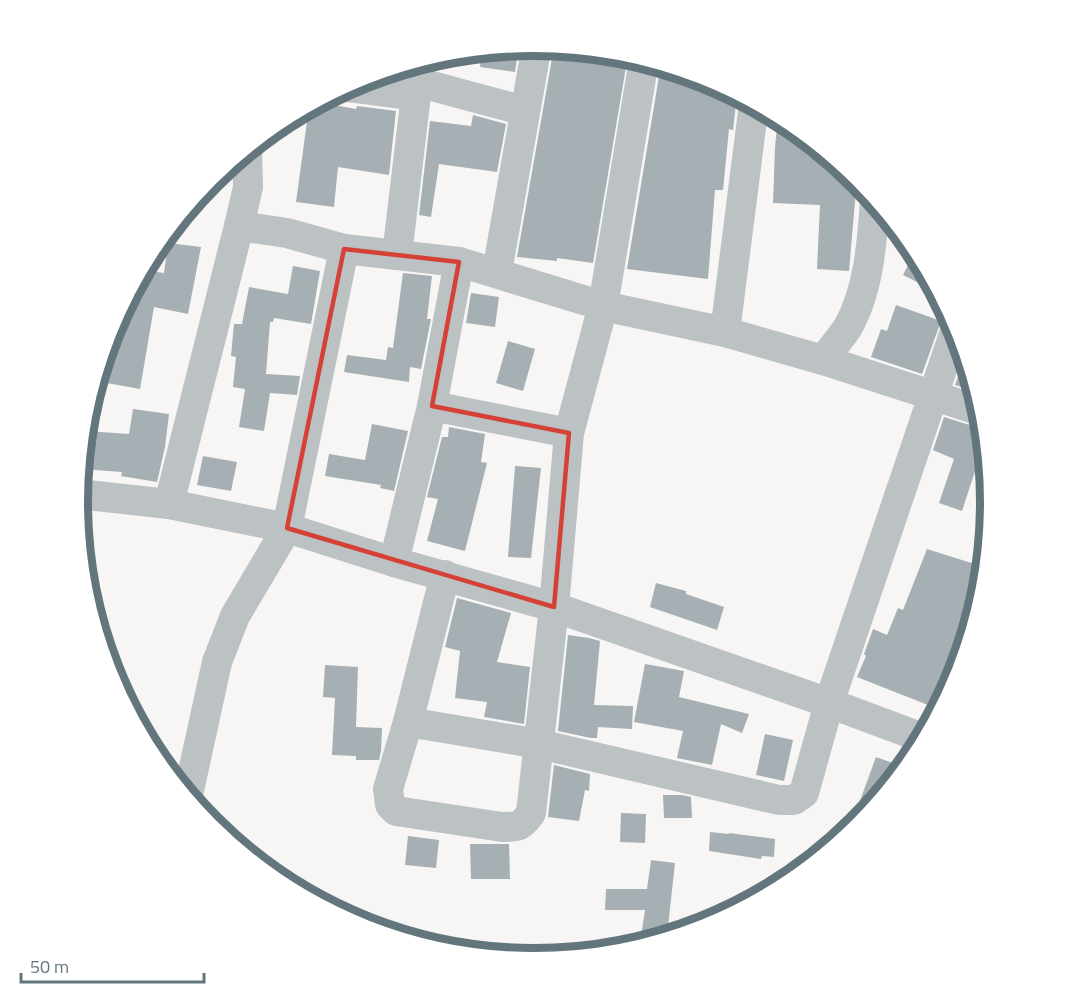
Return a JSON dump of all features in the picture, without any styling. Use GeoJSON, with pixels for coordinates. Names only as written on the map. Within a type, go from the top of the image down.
{"type":"FeatureCollection","features":[{"type":"Feature","properties":{"kind":"street"},"geometry":{"type":"LineString","coordinates":[[497,272],[535,56]]}},
{"type":"Feature","properties":{"kind":"street"},"geometry":{"type":"LineString","coordinates":[[445,575],[408,722],[388,789],[390,805],[396,812],[502,827],[518,827],[531,813],[554,607],[569,433],[603,306],[642,69]]}},
{"type":"Feature","properties":{"kind":"street"},"geometry":{"type":"LineString","coordinates":[[377,84],[418,80],[525,111]]}},
{"type":"Feature","properties":{"kind":"street"},"geometry":{"type":"LineString","coordinates":[[397,255],[418,80]]}},
{"type":"Feature","properties":{"kind":"street"},"geometry":{"type":"LineString","coordinates":[[725,332],[753,113]]}},
{"type":"Feature","properties":{"kind":"street"},"geometry":{"type":"LineString","coordinates":[[169,504],[248,188],[247,160]]}},
{"type":"Feature","properties":{"kind":"street"},"geometry":{"type":"LineString","coordinates":[[823,360],[848,327],[861,294],[872,242],[874,213]]}},
{"type":"Feature","properties":{"kind":"street"},"geometry":{"type":"LineString","coordinates":[[239,226],[286,233],[344,249],[459,262],[603,306],[725,332],[823,360],[970,407]]}},
{"type":"Feature","properties":{"kind":"street"},"geometry":{"type":"LineString","coordinates":[[190,785],[217,662],[235,616],[287,528],[344,249]]}},
{"type":"Feature","properties":{"kind":"street"},"geometry":{"type":"LineString","coordinates":[[394,562],[432,406],[459,262]]}},
{"type":"Feature","properties":{"kind":"street"},"geometry":{"type":"LineString","coordinates":[[408,722],[539,744],[779,800],[794,800],[804,793],[829,703],[951,344]]}},
{"type":"Feature","properties":{"kind":"street"},"geometry":{"type":"LineString","coordinates":[[432,406],[569,433]]}},
{"type":"Feature","properties":{"kind":"street"},"geometry":{"type":"LineString","coordinates":[[88,495],[169,504],[287,528],[394,562],[554,607],[914,735]]}},
{"type":"Feature","properties":{"kind":"highlighted area"},"geometry":{"type":"Polygon","coordinates":[[[344,249],[459,262],[432,406],[569,433],[554,607],[287,528],[344,249]]]}},
{"type":"Feature","properties":{"kind":"building"},"geometry":{"type":"Polygon","coordinates":[[[517,56],[515,72],[480,67],[481,58],[517,56]]]}},
{"type":"Feature","properties":{"kind":"building"},"geometry":{"type":"Polygon","coordinates":[[[552,56],[592,59],[626,65],[593,263],[557,258],[557,261],[517,257],[552,56]]]}},
{"type":"Feature","properties":{"kind":"building"},"geometry":{"type":"Polygon","coordinates":[[[659,76],[670,77],[705,89],[736,104],[733,130],[729,129],[723,190],[715,190],[708,279],[627,269],[659,76]]]}},
{"type":"Feature","properties":{"kind":"building"},"geometry":{"type":"Polygon","coordinates":[[[331,104],[356,109],[357,106],[396,111],[389,175],[338,167],[334,207],[296,202],[308,117],[331,104]]]}},
{"type":"Feature","properties":{"kind":"building"},"geometry":{"type":"Polygon","coordinates":[[[473,115],[506,124],[497,172],[439,164],[431,217],[419,215],[430,121],[471,126],[473,115]]]}},
{"type":"Feature","properties":{"kind":"building"},"geometry":{"type":"Polygon","coordinates":[[[777,128],[828,166],[856,193],[849,271],[817,269],[820,205],[773,203],[777,128]]]}},
{"type":"Feature","properties":{"kind":"building"},"geometry":{"type":"Polygon","coordinates":[[[171,243],[201,247],[188,314],[154,307],[140,389],[104,383],[122,331],[148,278],[152,271],[164,273],[167,248],[171,243]]]}},
{"type":"Feature","properties":{"kind":"building"},"geometry":{"type":"Polygon","coordinates":[[[910,262],[924,285],[903,275],[910,262]]]}},
{"type":"Feature","properties":{"kind":"building"},"geometry":{"type":"Polygon","coordinates":[[[293,266],[320,271],[311,324],[274,318],[273,322],[270,322],[266,374],[300,376],[297,395],[270,393],[264,431],[239,427],[245,389],[233,387],[236,357],[231,356],[234,324],[242,324],[249,287],[288,294],[293,266]]]}},
{"type":"Feature","properties":{"kind":"building"},"geometry":{"type":"Polygon","coordinates":[[[403,273],[432,276],[427,319],[431,319],[421,369],[410,367],[409,382],[344,372],[347,355],[386,360],[388,347],[393,348],[403,273]]]}},
{"type":"Feature","properties":{"kind":"building"},"geometry":{"type":"Polygon","coordinates":[[[471,293],[499,297],[495,327],[466,323],[471,293]]]}},
{"type":"Feature","properties":{"kind":"building"},"geometry":{"type":"Polygon","coordinates":[[[896,305],[941,321],[922,374],[871,357],[881,329],[887,331],[896,305]]]}},
{"type":"Feature","properties":{"kind":"building"},"geometry":{"type":"Polygon","coordinates":[[[508,341],[535,349],[523,391],[496,383],[508,341]]]}},
{"type":"Feature","properties":{"kind":"building"},"geometry":{"type":"Polygon","coordinates":[[[960,370],[965,388],[955,385],[960,370]]]}},
{"type":"Feature","properties":{"kind":"building"},"geometry":{"type":"Polygon","coordinates":[[[133,409],[169,414],[157,482],[121,476],[122,472],[89,470],[94,432],[129,434],[133,409]]]}},
{"type":"Feature","properties":{"kind":"building"},"geometry":{"type":"Polygon","coordinates":[[[944,417],[973,426],[978,462],[962,511],[939,503],[954,459],[933,450],[944,417]]]}},
{"type":"Feature","properties":{"kind":"building"},"geometry":{"type":"Polygon","coordinates":[[[372,424],[408,431],[394,491],[380,488],[381,485],[325,476],[329,454],[365,460],[372,424]]]}},
{"type":"Feature","properties":{"kind":"building"},"geometry":{"type":"Polygon","coordinates":[[[449,427],[485,434],[481,462],[487,463],[465,551],[427,541],[438,499],[427,497],[442,437],[448,437],[449,427]]]}},
{"type":"Feature","properties":{"kind":"building"},"geometry":{"type":"Polygon","coordinates":[[[203,456],[237,462],[231,491],[197,485],[203,456]]]}},
{"type":"Feature","properties":{"kind":"building"},"geometry":{"type":"Polygon","coordinates":[[[515,466],[541,468],[531,558],[508,557],[515,466]]]}},
{"type":"Feature","properties":{"kind":"building"},"geometry":{"type":"Polygon","coordinates":[[[927,549],[975,564],[965,617],[946,672],[930,706],[857,677],[866,656],[864,654],[873,629],[887,635],[898,608],[903,610],[927,549]]]}},
{"type":"Feature","properties":{"kind":"building"},"geometry":{"type":"Polygon","coordinates":[[[656,583],[686,591],[686,594],[724,607],[717,630],[650,607],[656,583]]]}},
{"type":"Feature","properties":{"kind":"building"},"geometry":{"type":"Polygon","coordinates":[[[457,598],[511,613],[497,662],[530,667],[524,724],[484,717],[487,702],[455,698],[460,651],[445,647],[457,598]]]}},
{"type":"Feature","properties":{"kind":"building"},"geometry":{"type":"Polygon","coordinates":[[[568,635],[600,641],[594,705],[633,706],[632,729],[598,727],[597,738],[558,731],[568,635]]]}},
{"type":"Feature","properties":{"kind":"building"},"geometry":{"type":"Polygon","coordinates":[[[645,664],[684,671],[679,697],[749,714],[742,733],[721,724],[712,765],[677,758],[683,731],[634,722],[645,664]]]}},
{"type":"Feature","properties":{"kind":"building"},"geometry":{"type":"Polygon","coordinates":[[[325,665],[358,667],[356,727],[382,728],[379,760],[356,760],[356,756],[332,755],[335,698],[323,697],[325,665]]]}},
{"type":"Feature","properties":{"kind":"building"},"geometry":{"type":"Polygon","coordinates":[[[765,734],[793,740],[784,781],[756,775],[765,734]]]}},
{"type":"Feature","properties":{"kind":"building"},"geometry":{"type":"Polygon","coordinates":[[[876,757],[895,764],[869,796],[857,808],[876,757]]]}},
{"type":"Feature","properties":{"kind":"building"},"geometry":{"type":"Polygon","coordinates":[[[554,765],[590,774],[589,791],[585,790],[579,821],[548,817],[554,765]]]}},
{"type":"Feature","properties":{"kind":"building"},"geometry":{"type":"Polygon","coordinates":[[[663,795],[691,797],[692,818],[664,818],[663,795]]]}},
{"type":"Feature","properties":{"kind":"building"},"geometry":{"type":"Polygon","coordinates":[[[621,813],[646,814],[645,843],[620,842],[621,813]]]}},
{"type":"Feature","properties":{"kind":"building"},"geometry":{"type":"Polygon","coordinates":[[[710,832],[775,839],[774,857],[762,856],[761,859],[709,851],[710,832]]]}},
{"type":"Feature","properties":{"kind":"building"},"geometry":{"type":"Polygon","coordinates":[[[408,836],[439,840],[436,868],[405,865],[408,836]]]}},
{"type":"Feature","properties":{"kind":"building"},"geometry":{"type":"Polygon","coordinates":[[[470,844],[509,844],[510,879],[471,879],[470,844]]]}},
{"type":"Feature","properties":{"kind":"building"},"geometry":{"type":"Polygon","coordinates":[[[651,860],[675,863],[668,927],[641,934],[645,910],[605,910],[606,889],[647,889],[651,860]]]}}]}
